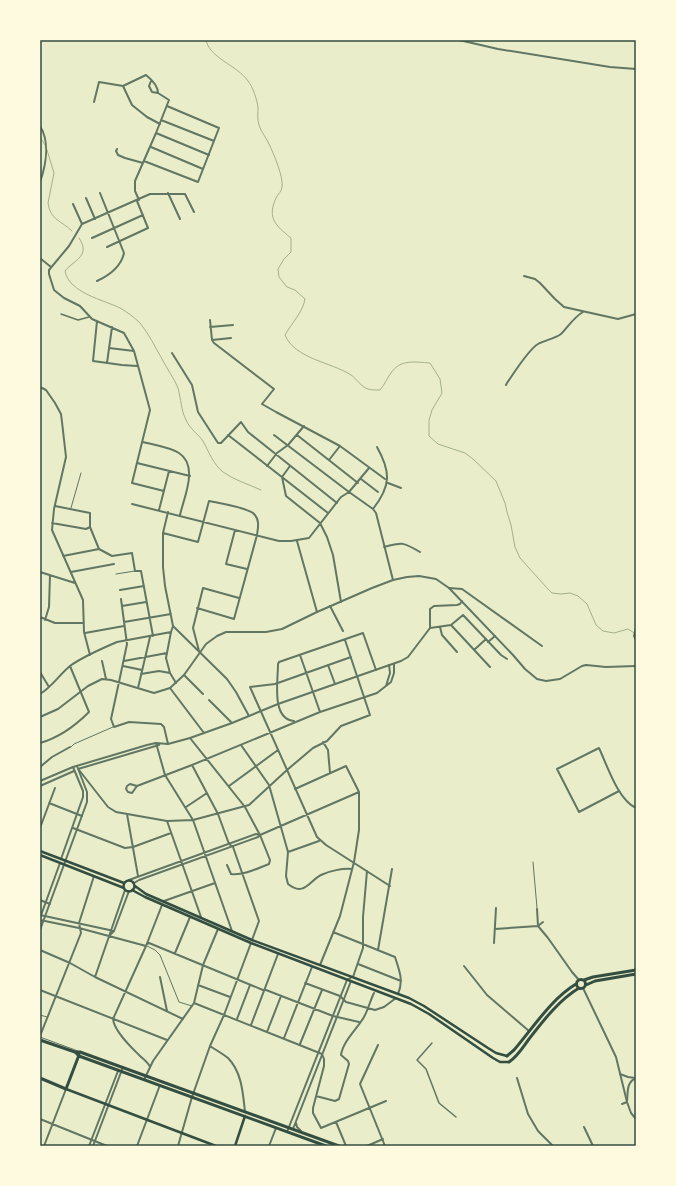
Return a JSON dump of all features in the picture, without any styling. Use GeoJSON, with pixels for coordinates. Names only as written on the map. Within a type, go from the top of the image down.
{"type":"FeatureCollection","features":[{"type":"Feature","properties":{"kind":"main road"},"geometry":{"type":"LineString","coordinates":[[40,851],[124,883]]}},
{"type":"Feature","properties":{"kind":"main road"},"geometry":{"type":"LineString","coordinates":[[40,855],[94,876],[278,954],[419,1008],[500,1062],[509,1062],[521,1051],[562,1000],[579,988],[594,982],[636,974]]}},
{"type":"Feature","properties":{"kind":"main road"},"geometry":{"type":"LineString","coordinates":[[124,883],[129,880],[146,894],[252,940],[398,994],[424,1006],[496,1053],[507,1056],[530,1032],[551,1005],[579,980],[636,970]]}},
{"type":"Feature","properties":{"kind":"main road"},"geometry":{"type":"LineString","coordinates":[[124,883],[124,889]]}},
{"type":"Feature","properties":{"kind":"main road"},"geometry":{"type":"LineString","coordinates":[[130,891],[135,885]]}},
{"type":"Feature","properties":{"kind":"main road"},"geometry":{"type":"LineString","coordinates":[[584,980],[584,986]]}},
{"type":"Feature","properties":{"kind":"main road"},"geometry":{"type":"LineString","coordinates":[[576,984],[579,988]]}},
{"type":"Feature","properties":{"kind":"main road"},"geometry":{"type":"LineString","coordinates":[[40,1040],[121,1066],[339,1146]]}},
{"type":"Feature","properties":{"kind":"main road"},"geometry":{"type":"LineString","coordinates":[[75,1052],[79,1056],[326,1146]]}},
{"type":"Feature","properties":{"kind":"main road"},"geometry":{"type":"LineString","coordinates":[[66,1088],[80,1052]]}},
{"type":"Feature","properties":{"kind":"main road"},"geometry":{"type":"LineString","coordinates":[[40,1078],[207,1144],[216,1146]]}},
{"type":"Feature","properties":{"kind":"main road"},"geometry":{"type":"LineString","coordinates":[[235,1146],[245,1116]]}},
{"type":"Feature","properties":{"kind":"street"},"geometry":{"type":"LineString","coordinates":[[459,40],[498,49],[610,67],[636,69]]}},
{"type":"Feature","properties":{"kind":"street"},"geometry":{"type":"LineString","coordinates":[[94,102],[99,82],[123,86],[146,74],[157,87],[158,93]]}},
{"type":"Feature","properties":{"kind":"street"},"geometry":{"type":"LineString","coordinates":[[107,247],[148,228],[135,191],[135,181],[151,147],[169,100],[150,89],[149,86],[151,81]]}},
{"type":"Feature","properties":{"kind":"street"},"geometry":{"type":"LineString","coordinates":[[123,86],[132,105],[146,117],[160,124]]}},
{"type":"Feature","properties":{"kind":"street"},"geometry":{"type":"LineString","coordinates":[[117,149],[116,151],[118,155],[125,158],[144,162],[198,182],[219,128],[167,106]]}},
{"type":"Feature","properties":{"kind":"street"},"geometry":{"type":"LineString","coordinates":[[161,120],[214,141]]}},
{"type":"Feature","properties":{"kind":"street"},"geometry":{"type":"LineString","coordinates":[[40,126],[44,135],[47,152],[45,169],[40,182]]}},
{"type":"Feature","properties":{"kind":"street"},"geometry":{"type":"LineString","coordinates":[[156,133],[209,155]]}},
{"type":"Feature","properties":{"kind":"street"},"geometry":{"type":"LineString","coordinates":[[151,147],[203,169]]}},
{"type":"Feature","properties":{"kind":"street"},"geometry":{"type":"LineString","coordinates":[[97,281],[108,276],[119,266],[123,260],[124,253],[100,193]]}},
{"type":"Feature","properties":{"kind":"street"},"geometry":{"type":"LineString","coordinates":[[164,491],[132,483],[150,410],[134,352],[124,333],[89,317],[80,306],[64,298],[54,290],[49,274],[51,267],[70,246],[82,224],[153,193],[185,194],[194,212]]}},
{"type":"Feature","properties":{"kind":"street"},"geometry":{"type":"LineString","coordinates":[[168,193],[180,219]]}},
{"type":"Feature","properties":{"kind":"street"},"geometry":{"type":"LineString","coordinates":[[86,198],[95,219]]}},
{"type":"Feature","properties":{"kind":"street"},"geometry":{"type":"LineString","coordinates":[[73,204],[82,224]]}},
{"type":"Feature","properties":{"kind":"street"},"geometry":{"type":"LineString","coordinates":[[92,238],[143,216]]}},
{"type":"Feature","properties":{"kind":"street"},"geometry":{"type":"LineString","coordinates":[[41,259],[51,267]]}},
{"type":"Feature","properties":{"kind":"street"},"geometry":{"type":"LineString","coordinates":[[524,276],[535,279],[564,307],[618,319],[636,314]]}},
{"type":"Feature","properties":{"kind":"street"},"geometry":{"type":"LineString","coordinates":[[506,386],[532,349],[538,344],[550,340],[560,334],[584,312]]}},
{"type":"Feature","properties":{"kind":"street"},"geometry":{"type":"LineString","coordinates":[[62,314],[78,320],[89,317]]}},
{"type":"Feature","properties":{"kind":"street"},"geometry":{"type":"LineString","coordinates":[[210,320],[212,340],[274,389],[262,404],[340,446],[385,479]]}},
{"type":"Feature","properties":{"kind":"street"},"geometry":{"type":"LineString","coordinates":[[97,321],[93,361],[138,366]]}},
{"type":"Feature","properties":{"kind":"street"},"geometry":{"type":"LineString","coordinates":[[210,327],[233,325]]}},
{"type":"Feature","properties":{"kind":"street"},"geometry":{"type":"LineString","coordinates":[[107,363],[112,327]]}},
{"type":"Feature","properties":{"kind":"street"},"geometry":{"type":"LineString","coordinates":[[212,340],[231,338]]}},
{"type":"Feature","properties":{"kind":"street"},"geometry":{"type":"LineString","coordinates":[[109,348],[134,352]]}},
{"type":"Feature","properties":{"kind":"street"},"geometry":{"type":"LineString","coordinates":[[172,352],[192,385],[198,412],[208,429],[220,444],[241,422],[248,432],[275,455],[337,503]]}},
{"type":"Feature","properties":{"kind":"street"},"geometry":{"type":"LineString","coordinates":[[40,387],[46,390],[55,403],[62,422],[66,458],[52,523],[54,534],[84,604],[84,633],[90,655]]}},
{"type":"Feature","properties":{"kind":"street"},"geometry":{"type":"LineString","coordinates":[[267,466],[275,455],[288,445],[304,426]]}},
{"type":"Feature","properties":{"kind":"street"},"geometry":{"type":"LineString","coordinates":[[228,435],[328,513]]}},
{"type":"Feature","properties":{"kind":"street"},"geometry":{"type":"LineString","coordinates":[[274,435],[374,509],[393,580]]}},
{"type":"Feature","properties":{"kind":"street"},"geometry":{"type":"LineString","coordinates":[[297,435],[358,482]]}},
{"type":"Feature","properties":{"kind":"street"},"geometry":{"type":"LineString","coordinates":[[143,442],[175,451],[187,462],[190,476],[180,515]]}},
{"type":"Feature","properties":{"kind":"street"},"geometry":{"type":"LineString","coordinates":[[329,460],[340,446]]}},
{"type":"Feature","properties":{"kind":"street"},"geometry":{"type":"LineString","coordinates":[[374,509],[388,483],[384,459],[377,447]]}},
{"type":"Feature","properties":{"kind":"street"},"geometry":{"type":"LineString","coordinates":[[137,463],[190,476]]}},
{"type":"Feature","properties":{"kind":"street"},"geometry":{"type":"LineString","coordinates":[[290,466],[282,477],[286,496],[320,523],[327,537],[333,555],[341,602]]}},
{"type":"Feature","properties":{"kind":"street"},"geometry":{"type":"LineString","coordinates":[[132,504],[279,541],[297,540],[308,538],[344,494],[350,492],[370,468]]}},
{"type":"Feature","properties":{"kind":"street"},"geometry":{"type":"LineString","coordinates":[[159,510],[170,471]]}},
{"type":"Feature","properties":{"kind":"street"},"geometry":{"type":"LineString","coordinates":[[361,479],[378,492]]}},
{"type":"Feature","properties":{"kind":"street"},"geometry":{"type":"LineString","coordinates":[[388,483],[401,488]]}},
{"type":"Feature","properties":{"kind":"street"},"geometry":{"type":"LineString","coordinates":[[163,533],[198,542],[209,501],[248,511],[254,514],[257,519],[258,525],[256,535],[234,619],[197,608]]}},
{"type":"Feature","properties":{"kind":"street"},"geometry":{"type":"LineString","coordinates":[[55,506],[90,513],[90,528],[99,549],[112,556],[132,553],[135,570],[141,571],[151,637],[145,656],[138,689]]}},
{"type":"Feature","properties":{"kind":"street"},"geometry":{"type":"LineString","coordinates":[[168,512],[163,533],[163,576],[173,626],[167,653],[167,664],[176,683]]}},
{"type":"Feature","properties":{"kind":"street"},"geometry":{"type":"LineString","coordinates":[[52,523],[86,529],[90,528]]}},
{"type":"Feature","properties":{"kind":"street"},"geometry":{"type":"LineString","coordinates":[[235,529],[226,564],[247,569]]}},
{"type":"Feature","properties":{"kind":"street"},"geometry":{"type":"LineString","coordinates":[[297,540],[317,612]]}},
{"type":"Feature","properties":{"kind":"street"},"geometry":{"type":"LineString","coordinates":[[384,547],[402,543],[420,552]]}},
{"type":"Feature","properties":{"kind":"street"},"geometry":{"type":"LineString","coordinates":[[63,556],[99,549]]}},
{"type":"Feature","properties":{"kind":"street"},"geometry":{"type":"LineString","coordinates":[[71,572],[114,564]]}},
{"type":"Feature","properties":{"kind":"street"},"geometry":{"type":"LineString","coordinates":[[40,572],[76,583]]}},
{"type":"Feature","properties":{"kind":"street"},"geometry":{"type":"LineString","coordinates":[[45,620],[50,607],[50,575]]}},
{"type":"Feature","properties":{"kind":"street"},"geometry":{"type":"LineString","coordinates":[[40,717],[58,709],[98,680],[119,682],[154,693],[170,688],[184,675],[200,652],[211,640],[226,632],[261,632],[282,629],[330,606],[393,580],[407,577],[419,576],[436,579],[448,588],[495,636],[524,669],[537,679],[546,681],[564,678],[586,665],[620,667],[636,666]]}},
{"type":"Feature","properties":{"kind":"street"},"geometry":{"type":"LineString","coordinates":[[120,590],[144,586]]}},
{"type":"Feature","properties":{"kind":"street"},"geometry":{"type":"LineString","coordinates":[[200,652],[193,628],[203,588],[239,598]]}},
{"type":"Feature","properties":{"kind":"street"},"geometry":{"type":"LineString","coordinates":[[448,588],[462,589],[542,646]]}},
{"type":"Feature","properties":{"kind":"street"},"geometry":{"type":"LineString","coordinates":[[121,599],[127,641],[111,719],[114,727],[129,722],[161,724],[164,727],[168,744]]}},
{"type":"Feature","properties":{"kind":"street"},"geometry":{"type":"LineString","coordinates":[[40,781],[77,765],[147,745],[168,744],[190,738],[261,712],[278,704],[394,664],[408,657],[430,628],[429,611],[432,606],[457,606],[462,601]]}},
{"type":"Feature","properties":{"kind":"street"},"geometry":{"type":"LineString","coordinates":[[122,606],[146,602]]}},
{"type":"Feature","properties":{"kind":"street"},"geometry":{"type":"LineString","coordinates":[[330,606],[343,631]]}},
{"type":"Feature","properties":{"kind":"street"},"geometry":{"type":"LineString","coordinates":[[124,622],[171,614]]}},
{"type":"Feature","properties":{"kind":"street"},"geometry":{"type":"LineString","coordinates":[[430,628],[451,625],[463,615],[488,642],[506,658]]}},
{"type":"Feature","properties":{"kind":"street"},"geometry":{"type":"LineString","coordinates":[[40,617],[55,623],[84,623]]}},
{"type":"Feature","properties":{"kind":"street"},"geometry":{"type":"LineString","coordinates":[[451,625],[490,667]]}},
{"type":"Feature","properties":{"kind":"street"},"geometry":{"type":"LineString","coordinates":[[84,633],[124,626]]}},
{"type":"Feature","properties":{"kind":"street"},"geometry":{"type":"LineString","coordinates":[[173,626],[227,679],[249,716]]}},
{"type":"Feature","properties":{"kind":"street"},"geometry":{"type":"LineString","coordinates":[[440,627],[442,635],[457,652]]}},
{"type":"Feature","properties":{"kind":"street"},"geometry":{"type":"LineString","coordinates":[[636,628],[634,636],[636,640]]}},
{"type":"Feature","properties":{"kind":"street"},"geometry":{"type":"LineString","coordinates":[[40,694],[50,687],[70,666],[110,645],[171,632]]}},
{"type":"Feature","properties":{"kind":"street"},"geometry":{"type":"LineString","coordinates":[[295,722],[287,720],[282,716],[278,704],[279,662],[363,633],[376,670]]}},
{"type":"Feature","properties":{"kind":"street"},"geometry":{"type":"LineString","coordinates":[[488,642],[495,636]]}},
{"type":"Feature","properties":{"kind":"street"},"geometry":{"type":"LineString","coordinates":[[474,650],[486,639]]}},
{"type":"Feature","properties":{"kind":"street"},"geometry":{"type":"LineString","coordinates":[[78,769],[108,807],[116,812],[167,821],[193,820],[245,807],[313,748],[327,741],[341,726],[370,714],[345,640]]}},
{"type":"Feature","properties":{"kind":"street"},"geometry":{"type":"LineString","coordinates":[[124,660],[167,653]]}},
{"type":"Feature","properties":{"kind":"street"},"geometry":{"type":"LineString","coordinates":[[300,656],[320,712]]}},
{"type":"Feature","properties":{"kind":"street"},"geometry":{"type":"LineString","coordinates":[[351,657],[278,683],[250,687],[319,840],[390,886]]}},
{"type":"Feature","properties":{"kind":"street"},"geometry":{"type":"LineString","coordinates":[[102,661],[106,680]]}},
{"type":"Feature","properties":{"kind":"street"},"geometry":{"type":"LineString","coordinates":[[135,787],[320,712],[377,692],[392,682],[394,664]]}},
{"type":"Feature","properties":{"kind":"street"},"geometry":{"type":"LineString","coordinates":[[328,665],[335,684]]}},
{"type":"Feature","properties":{"kind":"street"},"geometry":{"type":"LineString","coordinates":[[386,687],[390,673],[390,665]]}},
{"type":"Feature","properties":{"kind":"street"},"geometry":{"type":"LineString","coordinates":[[40,743],[58,735],[88,713],[89,710],[70,666]]}},
{"type":"Feature","properties":{"kind":"street"},"geometry":{"type":"LineString","coordinates":[[123,666],[142,670]]}},
{"type":"Feature","properties":{"kind":"street"},"geometry":{"type":"LineString","coordinates":[[141,674],[160,671],[170,673]]}},
{"type":"Feature","properties":{"kind":"street"},"geometry":{"type":"LineString","coordinates":[[40,672],[50,687]]}},
{"type":"Feature","properties":{"kind":"street"},"geometry":{"type":"LineString","coordinates":[[184,675],[204,694]]}},
{"type":"Feature","properties":{"kind":"street"},"geometry":{"type":"LineString","coordinates":[[170,688],[204,733]]}},
{"type":"Feature","properties":{"kind":"street"},"geometry":{"type":"LineString","coordinates":[[209,700],[232,723]]}},
{"type":"Feature","properties":{"kind":"street"},"geometry":{"type":"LineString","coordinates":[[190,738],[245,807],[260,835],[270,860],[269,864],[243,874],[231,874],[227,865]]}},
{"type":"Feature","properties":{"kind":"street"},"geometry":{"type":"LineString","coordinates":[[323,742],[328,750],[330,773]]}},
{"type":"Feature","properties":{"kind":"street"},"geometry":{"type":"LineString","coordinates":[[40,786],[78,769],[156,745]]}},
{"type":"Feature","properties":{"kind":"street"},"geometry":{"type":"LineString","coordinates":[[156,745],[165,775],[193,820],[232,931]]}},
{"type":"Feature","properties":{"kind":"street"},"geometry":{"type":"LineString","coordinates":[[241,745],[269,785],[288,852],[286,881],[288,884],[294,889],[304,888],[311,885],[316,878],[323,874],[347,868],[352,869]]}},
{"type":"Feature","properties":{"kind":"street"},"geometry":{"type":"LineString","coordinates":[[40,767],[52,757],[70,747]]}},
{"type":"Feature","properties":{"kind":"street"},"geometry":{"type":"LineString","coordinates":[[619,791],[579,812],[557,769],[599,748],[619,791],[628,803],[636,808]]}},
{"type":"Feature","properties":{"kind":"street"},"geometry":{"type":"LineString","coordinates":[[229,787],[278,750]]}},
{"type":"Feature","properties":{"kind":"street"},"geometry":{"type":"LineString","coordinates":[[40,930],[87,802],[87,792],[77,765]]}},
{"type":"Feature","properties":{"kind":"street"},"geometry":{"type":"LineString","coordinates":[[192,765],[218,814],[229,844],[233,847],[243,874],[259,921],[252,940]]}},
{"type":"Feature","properties":{"kind":"street"},"geometry":{"type":"LineString","coordinates":[[295,789],[346,766],[359,792],[360,830],[354,862],[340,916],[320,965]]}},
{"type":"Feature","properties":{"kind":"street"},"geometry":{"type":"LineString","coordinates":[[73,767],[83,792],[82,802],[40,919],[43,921],[79,928],[146,945],[149,943],[263,990],[333,1016],[359,1022]]}},
{"type":"Feature","properties":{"kind":"street"},"geometry":{"type":"LineString","coordinates":[[40,828],[55,788]]}},
{"type":"Feature","properties":{"kind":"street"},"geometry":{"type":"LineString","coordinates":[[135,885],[139,880],[258,837],[359,792]]}},
{"type":"Feature","properties":{"kind":"street"},"geometry":{"type":"LineString","coordinates":[[186,807],[207,793]]}},
{"type":"Feature","properties":{"kind":"street"},"geometry":{"type":"LineString","coordinates":[[82,802],[87,802]]}},
{"type":"Feature","properties":{"kind":"street"},"geometry":{"type":"LineString","coordinates":[[50,803],[82,816]]}},
{"type":"Feature","properties":{"kind":"street"},"geometry":{"type":"LineString","coordinates":[[127,814],[138,876]]}},
{"type":"Feature","properties":{"kind":"street"},"geometry":{"type":"LineString","coordinates":[[167,821],[201,917]]}},
{"type":"Feature","properties":{"kind":"street"},"geometry":{"type":"LineString","coordinates":[[72,828],[125,848],[133,847],[171,833]]}},
{"type":"Feature","properties":{"kind":"street"},"geometry":{"type":"LineString","coordinates":[[129,880],[256,834],[260,835]]}},
{"type":"Feature","properties":{"kind":"street"},"geometry":{"type":"LineString","coordinates":[[288,852],[319,840]]}},
{"type":"Feature","properties":{"kind":"street"},"geometry":{"type":"LineString","coordinates":[[378,950],[392,869]]}},
{"type":"Feature","properties":{"kind":"street"},"geometry":{"type":"LineString","coordinates":[[293,1129],[358,964],[363,945],[363,917],[367,870]]}},
{"type":"Feature","properties":{"kind":"street"},"geometry":{"type":"LineString","coordinates":[[40,1036],[81,933],[79,923],[94,876]]}},
{"type":"Feature","properties":{"kind":"street"},"geometry":{"type":"LineString","coordinates":[[164,901],[215,883]]}},
{"type":"Feature","properties":{"kind":"street"},"geometry":{"type":"LineString","coordinates":[[112,931],[124,889]]}},
{"type":"Feature","properties":{"kind":"street"},"geometry":{"type":"LineString","coordinates":[[96,977],[109,936],[130,891]]}},
{"type":"Feature","properties":{"kind":"street"},"geometry":{"type":"LineString","coordinates":[[40,900],[50,904]]}},
{"type":"Feature","properties":{"kind":"street"},"geometry":{"type":"LineString","coordinates":[[150,1067],[147,1062],[128,1044],[116,1028],[113,1019],[126,992],[162,905]]}},
{"type":"Feature","properties":{"kind":"street"},"geometry":{"type":"LineString","coordinates":[[494,943],[496,908]]}},
{"type":"Feature","properties":{"kind":"street"},"geometry":{"type":"LineString","coordinates":[[537,909],[538,926],[579,980]]}},
{"type":"Feature","properties":{"kind":"street"},"geometry":{"type":"LineString","coordinates":[[41,915],[112,931]]}},
{"type":"Feature","properties":{"kind":"street"},"geometry":{"type":"LineString","coordinates":[[175,953],[190,917]]}},
{"type":"Feature","properties":{"kind":"street"},"geometry":{"type":"LineString","coordinates":[[495,929],[538,926],[543,922]]}},
{"type":"Feature","properties":{"kind":"street"},"geometry":{"type":"LineString","coordinates":[[144,1080],[150,1067],[167,1040],[194,1003],[203,965],[218,929]]}},
{"type":"Feature","properties":{"kind":"street"},"geometry":{"type":"LineString","coordinates":[[333,932],[394,957],[402,976],[401,987],[398,994]]}},
{"type":"Feature","properties":{"kind":"street"},"geometry":{"type":"LineString","coordinates":[[178,1146],[192,1097],[210,1046],[224,1015],[251,943]]}},
{"type":"Feature","properties":{"kind":"street"},"geometry":{"type":"LineString","coordinates":[[40,950],[70,963],[182,1019]]}},
{"type":"Feature","properties":{"kind":"street"},"geometry":{"type":"LineString","coordinates":[[250,1025],[278,954]]}},
{"type":"Feature","properties":{"kind":"street"},"geometry":{"type":"LineString","coordinates":[[358,964],[401,981]]}},
{"type":"Feature","properties":{"kind":"street"},"geometry":{"type":"LineString","coordinates":[[284,1038],[312,966]]}},
{"type":"Feature","properties":{"kind":"street"},"geometry":{"type":"LineString","coordinates":[[464,966],[487,994],[530,1032]]}},
{"type":"Feature","properties":{"kind":"street"},"geometry":{"type":"LineString","coordinates":[[160,977],[167,1011]]}},
{"type":"Feature","properties":{"kind":"street"},"geometry":{"type":"LineString","coordinates":[[287,1132],[340,996],[347,980],[352,977]]}},
{"type":"Feature","properties":{"kind":"street"},"geometry":{"type":"LineString","coordinates":[[305,983],[340,996],[346,1002],[375,1010],[396,998]]}},
{"type":"Feature","properties":{"kind":"street"},"geometry":{"type":"LineString","coordinates":[[198,985],[230,997]]}},
{"type":"Feature","properties":{"kind":"street"},"geometry":{"type":"LineString","coordinates":[[236,1020],[250,985]]}},
{"type":"Feature","properties":{"kind":"street"},"geometry":{"type":"LineString","coordinates":[[584,986],[616,1056],[627,1102],[631,1113],[636,1119]]}},
{"type":"Feature","properties":{"kind":"street"},"geometry":{"type":"LineString","coordinates":[[300,1044],[322,989]]}},
{"type":"Feature","properties":{"kind":"street"},"geometry":{"type":"LineString","coordinates":[[40,990],[167,1040]]}},
{"type":"Feature","properties":{"kind":"street"},"geometry":{"type":"LineString","coordinates":[[316,1096],[336,1100],[338,1099],[349,1064],[342,1055],[342,1050],[359,1022],[364,1017],[374,993]]}},
{"type":"Feature","properties":{"kind":"street"},"geometry":{"type":"LineString","coordinates":[[267,1032],[282,996]]}},
{"type":"Feature","properties":{"kind":"street"},"geometry":{"type":"LineString","coordinates":[[194,1003],[322,1054],[324,1066],[313,1113],[321,1128],[386,1101]]}},
{"type":"Feature","properties":{"kind":"street"},"geometry":{"type":"LineString","coordinates":[[432,1042],[417,1060],[426,1069],[439,1103],[456,1117]]}},
{"type":"Feature","properties":{"kind":"street"},"geometry":{"type":"LineString","coordinates":[[378,1045],[360,1084],[385,1146]]}},
{"type":"Feature","properties":{"kind":"street"},"geometry":{"type":"LineString","coordinates":[[210,1046],[229,1059],[235,1069],[242,1087],[245,1112]]}},
{"type":"Feature","properties":{"kind":"street"},"geometry":{"type":"LineString","coordinates":[[93,1146],[109,1106],[121,1066]]}},
{"type":"Feature","properties":{"kind":"street"},"geometry":{"type":"LineString","coordinates":[[89,1146],[105,1104],[120,1071]]}},
{"type":"Feature","properties":{"kind":"street"},"geometry":{"type":"LineString","coordinates":[[620,1074],[636,1078]]}},
{"type":"Feature","properties":{"kind":"street"},"geometry":{"type":"LineString","coordinates":[[517,1078],[528,1114],[538,1132],[553,1146]]}},
{"type":"Feature","properties":{"kind":"street"},"geometry":{"type":"LineString","coordinates":[[627,1102],[628,1085],[631,1080],[636,1078]]}},
{"type":"Feature","properties":{"kind":"street"},"geometry":{"type":"LineString","coordinates":[[137,1146],[160,1086]]}},
{"type":"Feature","properties":{"kind":"street"},"geometry":{"type":"LineString","coordinates":[[44,1146],[66,1088]]}},
{"type":"Feature","properties":{"kind":"street"},"geometry":{"type":"LineString","coordinates":[[622,1104],[627,1102]]}},
{"type":"Feature","properties":{"kind":"street"},"geometry":{"type":"LineString","coordinates":[[40,1119],[108,1146]]}},
{"type":"Feature","properties":{"kind":"street"},"geometry":{"type":"LineString","coordinates":[[296,1121],[297,1127],[304,1133]]}},
{"type":"Feature","properties":{"kind":"street"},"geometry":{"type":"LineString","coordinates":[[336,1122],[346,1146]]}},
{"type":"Feature","properties":{"kind":"street"},"geometry":{"type":"LineString","coordinates":[[584,1127],[593,1146]]}},
{"type":"Feature","properties":{"kind":"street"},"geometry":{"type":"LineString","coordinates":[[269,1146],[276,1128]]}},
{"type":"Feature","properties":{"kind":"street"},"geometry":{"type":"LineString","coordinates":[[366,1146],[383,1139]]}},
{"type":"Feature","properties":{"kind":"lane"},"geometry":{"type":"LineString","coordinates":[[70,508],[81,473]]}},
{"type":"Feature","properties":{"kind":"lane"},"geometry":{"type":"LineString","coordinates":[[116,574],[135,570]]}},
{"type":"Feature","properties":{"kind":"lane"},"geometry":{"type":"LineString","coordinates":[[70,747],[114,727]]}},
{"type":"Feature","properties":{"kind":"lane"},"geometry":{"type":"LineString","coordinates":[[533,862],[537,909]]}},
{"type":"Feature","properties":{"kind":"lane"},"geometry":{"type":"LineString","coordinates":[[146,945],[160,955],[179,1002],[192,1006]]}},
{"type":"Feature","properties":{"kind":"lane"},"geometry":{"type":"LineString","coordinates":[[40,1015],[47,1018]]}},
{"type":"Feature","properties":{"kind":"lane"},"geometry":{"type":"LineString","coordinates":[[40,1036],[80,1052]]}},
{"type":"Feature","properties":{"kind":"waterway"},"geometry":{"type":"LineString","coordinates":[[206,40],[212,52],[243,75],[250,84],[258,107],[259,125],[268,141],[280,172],[282,188],[276,198],[272,211],[274,221],[291,238],[291,252],[284,259],[278,269],[279,277],[287,287],[295,290],[305,299],[304,304],[285,335],[290,343],[305,355],[351,375],[363,387],[371,390],[380,390],[391,373],[403,363],[430,363],[440,379],[442,393],[432,410],[429,420],[429,436],[438,444],[465,453],[496,481],[505,503],[515,547],[520,558],[552,593],[570,593],[578,596],[587,604],[596,625],[603,631],[614,633],[628,629],[636,634]]}},
{"type":"Feature","properties":{"kind":"waterway"},"geometry":{"type":"LineString","coordinates":[[40,137],[45,145]]}},
{"type":"Feature","properties":{"kind":"waterway"},"geometry":{"type":"LineString","coordinates":[[47,150],[54,173],[48,203],[49,209],[57,220],[72,231]]}},
{"type":"Feature","properties":{"kind":"waterway"},"geometry":{"type":"LineString","coordinates":[[79,238],[82,244],[82,253],[80,257],[65,271],[68,279],[73,285],[88,295],[120,308],[140,323],[149,336],[178,388],[184,416],[192,429],[203,441],[216,465],[223,472],[261,490]]}}]}
